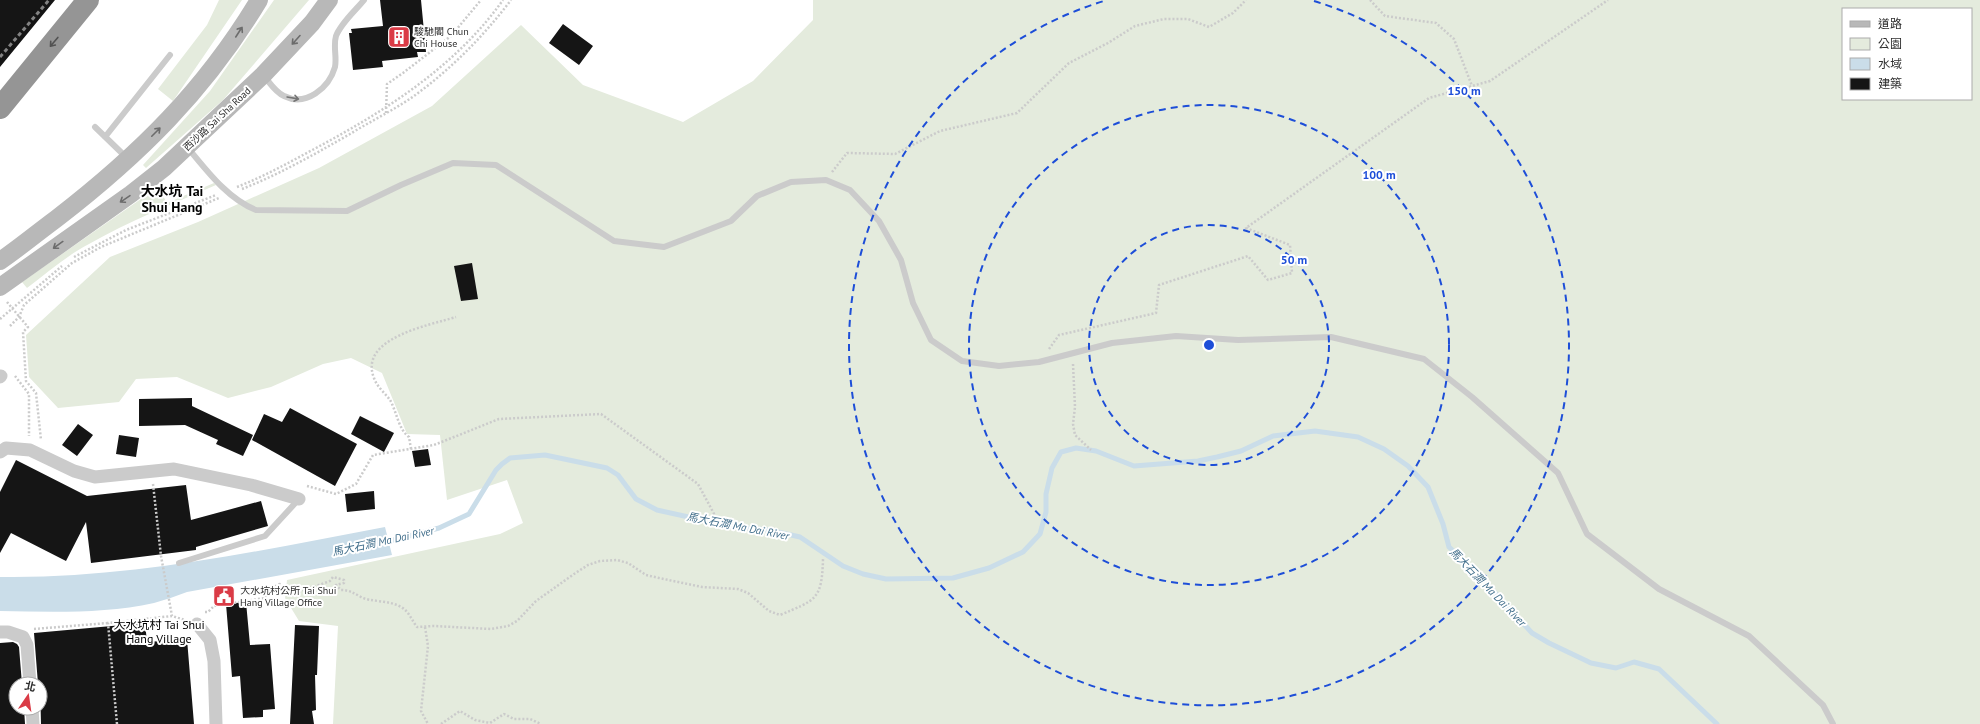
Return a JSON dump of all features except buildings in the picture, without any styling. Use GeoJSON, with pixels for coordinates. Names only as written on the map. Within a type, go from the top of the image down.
{"type":"FeatureCollection","features":[{"type":"Feature","properties":{"kind":"highway"},"geometry":{"type":"LineString","coordinates":[[0,108],[88,0]]}},
{"type":"Feature","properties":{"kind":"main road"},"geometry":{"type":"LineString","coordinates":[[1,258],[74,205],[129,160],[194,92],[229,48],[260,0]]}},
{"type":"Feature","properties":{"kind":"main road","name":"西沙路 Sai Sha Road"},"geometry":{"type":"LineString","coordinates":[[3,295],[89,223],[131,194],[187,147],[264,75],[312,23],[325,4]]}},
{"type":"Feature","properties":{"kind":"street"},"geometry":{"type":"LineString","coordinates":[[0,452],[6,448],[36,448],[74,471],[95,477],[174,469],[251,485],[299,499]]}},
{"type":"Feature","properties":{"kind":"street"},"geometry":{"type":"LineString","coordinates":[[197,624],[210,640],[214,661],[216,724]]}},
{"type":"Feature","properties":{"kind":"street"},"geometry":{"type":"LineString","coordinates":[[0,632],[16,634],[23,637],[27,645],[29,676]]}},
{"type":"Feature","properties":{"kind":"lane"},"geometry":{"type":"LineString","coordinates":[[264,75],[276,90],[289,98],[304,99],[318,92],[333,72],[335,65],[336,35],[364,0]]}},
{"type":"Feature","properties":{"kind":"lane"},"geometry":{"type":"LineString","coordinates":[[105,137],[170,55]]}},
{"type":"Feature","properties":{"kind":"lane"},"geometry":{"type":"LineString","coordinates":[[95,127],[129,160]]}},
{"type":"Feature","properties":{"kind":"lane"},"geometry":{"type":"LineString","coordinates":[[187,147],[228,192],[244,205],[256,210],[347,211],[401,185],[453,163],[496,165],[614,241],[664,247],[731,221],[757,196],[791,182],[826,180],[850,190],[879,221],[901,260],[913,303],[931,340],[962,361],[999,366],[1039,362],[1112,343],[1176,336],[1238,340],[1331,337],[1424,359],[1472,397],[1558,474],[1587,534],[1659,589],[1749,636],[1823,705],[1833,724]]}},
{"type":"Feature","properties":{"kind":"lane"},"geometry":{"type":"LineString","coordinates":[[179,563],[265,536],[299,499]]}},
{"type":"Feature","properties":{"kind":"path"},"geometry":{"type":"LineString","coordinates":[[386,113],[387,84],[403,74],[451,36],[480,0]]}},
{"type":"Feature","properties":{"kind":"path"},"geometry":{"type":"LineString","coordinates":[[10,326],[19,316],[24,305],[72,263],[116,240],[261,177],[354,128],[386,107],[414,88],[454,57],[488,20],[503,0]]}},
{"type":"Feature","properties":{"kind":"path"},"geometry":{"type":"LineString","coordinates":[[0,319],[70,260],[92,246],[126,230],[228,192],[261,182],[314,155],[413,97],[460,60],[496,21],[511,0]]}},
{"type":"Feature","properties":{"kind":"path"},"geometry":{"type":"LineString","coordinates":[[826,180],[847,153],[895,154],[940,130],[1017,113],[1070,62],[1108,43],[1135,26],[1164,19],[1188,19],[1209,27],[1233,13],[1246,0]]}},
{"type":"Feature","properties":{"kind":"path"},"geometry":{"type":"LineString","coordinates":[[1370,0],[1385,16],[1436,23],[1454,39],[1472,86]]}},
{"type":"Feature","properties":{"kind":"path"},"geometry":{"type":"LineString","coordinates":[[1039,362],[1059,335],[1156,313],[1159,285],[1248,256],[1268,280],[1292,273],[1290,245],[1246,228],[1429,98],[1490,81],[1608,0]]}},
{"type":"Feature","properties":{"kind":"path"},"geometry":{"type":"LineString","coordinates":[[3,295],[28,327],[23,332],[26,381],[36,393],[36,448]]}},
{"type":"Feature","properties":{"kind":"path"},"geometry":{"type":"LineString","coordinates":[[411,449],[409,437],[402,432],[392,405],[374,379],[372,361],[378,350],[394,338],[414,329],[456,317]]}},
{"type":"Feature","properties":{"kind":"path"},"geometry":{"type":"LineString","coordinates":[[1072,361],[1075,407],[1073,424],[1075,435],[1091,450]]}},
{"type":"Feature","properties":{"kind":"path"},"geometry":{"type":"LineString","coordinates":[[5,376],[29,394],[28,428],[36,448]]}},
{"type":"Feature","properties":{"kind":"path"},"geometry":{"type":"LineString","coordinates":[[306,486],[336,494],[356,484],[373,455],[434,445],[499,419],[601,414],[698,484],[719,523]]}},
{"type":"Feature","properties":{"kind":"path"},"geometry":{"type":"LineString","coordinates":[[16,634],[26,630],[172,616],[161,556],[151,472]]}},
{"type":"Feature","properties":{"kind":"path"},"geometry":{"type":"LineString","coordinates":[[208,612],[214,606],[265,598],[267,590],[280,584],[294,594],[330,581],[333,577],[344,580],[344,583],[336,585],[341,590],[347,590],[362,598],[384,601],[402,607],[412,618],[417,627],[434,626],[491,629],[508,626],[517,621],[536,601],[588,565],[600,561],[617,560],[628,563],[646,575],[702,587],[738,589],[748,593],[769,611],[780,615],[810,602],[818,595],[823,576],[823,560]]}},
{"type":"Feature","properties":{"kind":"path"},"geometry":{"type":"LineString","coordinates":[[108,623],[117,724]]}},
{"type":"Feature","properties":{"kind":"path"},"geometry":{"type":"LineString","coordinates":[[425,627],[428,646],[421,711],[428,724]]}},
{"type":"Feature","properties":{"kind":"path"},"geometry":{"type":"LineString","coordinates":[[441,724],[460,711],[484,723],[495,722],[504,714],[514,719],[530,719],[541,724]]}},
{"type":"Feature","properties":{"kind":"green space"},"geometry":{"type":"Polygon","coordinates":[[[219,0],[242,0],[173,101],[158,89],[207,25],[219,0]]]}},
{"type":"Feature","properties":{"kind":"green space"},"geometry":{"type":"Polygon","coordinates":[[[274,0],[309,0],[223,100],[146,168],[143,165],[210,91],[274,0]]]}},
{"type":"Feature","properties":{"kind":"green space"},"geometry":{"type":"Polygon","coordinates":[[[813,0],[1980,0],[1980,724],[333,724],[338,626],[299,621],[285,598],[287,580],[500,534],[523,523],[507,480],[447,500],[440,435],[407,434],[382,373],[351,358],[323,364],[271,387],[228,398],[177,377],[136,379],[119,402],[58,408],[29,377],[26,335],[110,257],[198,222],[319,168],[432,106],[521,25],[583,85],[683,122],[753,81],[813,20],[813,0]]]}},
{"type":"Feature","properties":{"kind":"green space"},"geometry":{"type":"Polygon","coordinates":[[[214,183],[216,185],[135,220],[104,236],[65,259],[27,288],[22,282],[158,187],[167,203],[214,183]]]}},
{"type":"Feature","properties":{"kind":"water"},"geometry":{"type":"Polygon","coordinates":[[[385,527],[392,555],[187,592],[154,603],[135,607],[77,612],[0,611],[0,577],[97,573],[194,562],[385,527]]]}},
{"type":"Feature","properties":{"kind":"waterway","name":"馬大石澗 Ma Dai River"},"geometry":{"type":"LineString","coordinates":[[382,543],[439,528],[469,514],[496,470],[502,464],[510,458],[545,455],[607,468],[618,475],[636,499],[657,510],[734,527],[769,530],[800,537],[843,566],[863,574],[886,579],[953,578],[989,568],[1023,552],[1040,534],[1046,512],[1046,494],[1052,468],[1061,452],[1076,448],[1096,451],[1134,466],[1198,461],[1241,451],[1273,436],[1315,431],[1358,437],[1384,449],[1408,466],[1428,487],[1443,524],[1449,547],[1475,571],[1532,633],[1549,643],[1591,663],[1616,668],[1634,662],[1659,669],[1717,724]]}},
{"type":"Feature","properties":{"kind":"railway"},"geometry":{"type":"LineString","coordinates":[[0,57],[49,0]]}},
{"type":"Feature","properties":{"kind":"place","name":"駿馳閣 Chun Chi House"},"geometry":{"type":"Point","coordinates":[399,37]}},
{"type":"Feature","properties":{"kind":"place","name":"大水坑村公所 Tai Shui Hang Village Office"},"geometry":{"type":"Point","coordinates":[224,596]}},
{"type":"Feature","properties":{"kind":"district","name":"大水坑 Tai Shui Hang"},"geometry":{"type":"Point","coordinates":[172,200]}},
{"type":"Feature","properties":{"kind":"district","name":"大水坑村 Tai Shui Hang Village"},"geometry":{"type":"Point","coordinates":[159,631]}}]}
